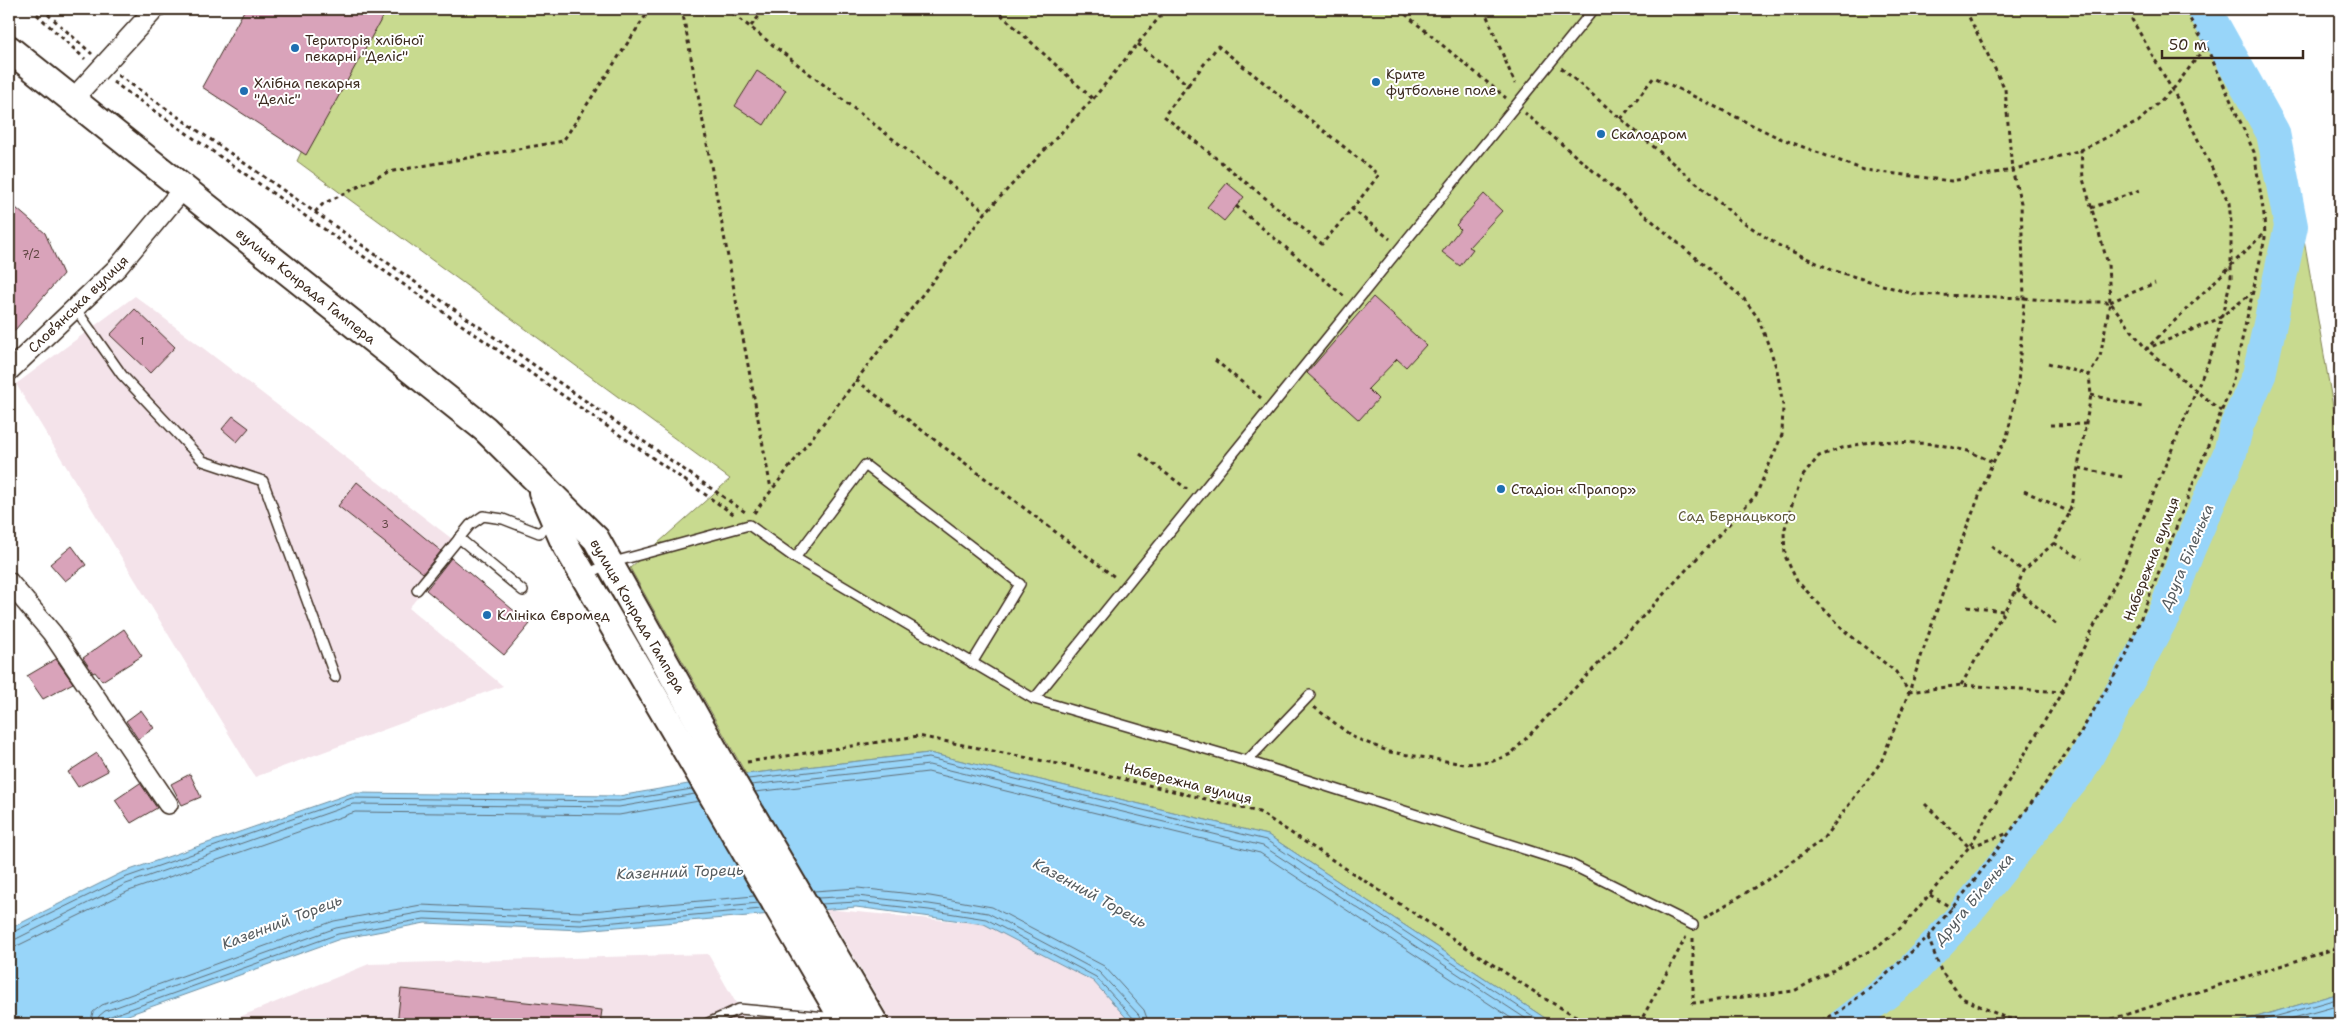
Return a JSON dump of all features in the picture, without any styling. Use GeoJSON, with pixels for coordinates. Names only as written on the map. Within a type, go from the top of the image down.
{"type":"FeatureCollection","features":[{"type":"Feature","properties":{"kind":"main road","name":"вулиця Конрада Гампера"},"geometry":{"type":"LineString","coordinates":[[9,49],[485,430],[596,539],[724,767],[822,958]]}},
{"type":"Feature","properties":{"kind":"main road","name":"вулиця Конрада Гампера"},"geometry":{"type":"LineString","coordinates":[[535,477],[560,534],[688,755],[822,958]]}},
{"type":"Feature","properties":{"kind":"main road"},"geometry":{"type":"LineString","coordinates":[[822,958],[856,1016]]}},
{"type":"Feature","properties":{"kind":"street"},"geometry":{"type":"LineString","coordinates":[[72,100],[155,9]]}},
{"type":"Feature","properties":{"kind":"street","name":"Слов’янська вулиця"},"geometry":{"type":"LineString","coordinates":[[9,371],[118,266],[183,188]]}},
{"type":"Feature","properties":{"kind":"street"},"geometry":{"type":"LineString","coordinates":[[9,582],[52,633],[168,804]]}},
{"type":"Feature","properties":{"kind":"lane"},"geometry":{"type":"LineString","coordinates":[[1034,699],[1518,102],[1553,62],[1594,9]]}},
{"type":"Feature","properties":{"kind":"lane"},"geometry":{"type":"LineString","coordinates":[[75,308],[122,375],[203,461],[263,481],[335,677]]}},
{"type":"Feature","properties":{"kind":"lane"},"geometry":{"type":"LineString","coordinates":[[795,558],[865,465],[1020,584],[972,663]]}},
{"type":"Feature","properties":{"kind":"lane"},"geometry":{"type":"LineString","coordinates":[[417,590],[470,525],[483,516],[503,520],[540,533],[555,519]]}},
{"type":"Feature","properties":{"kind":"lane"},"geometry":{"type":"LineString","coordinates":[[584,575],[610,563],[749,525],[795,558],[1034,699],[1247,761],[1568,863],[1693,925]]}},
{"type":"Feature","properties":{"kind":"lane"},"geometry":{"type":"LineString","coordinates":[[459,538],[523,591]]}},
{"type":"Feature","properties":{"kind":"lane"},"geometry":{"type":"LineString","coordinates":[[1247,761],[1308,698]]}},
{"type":"Feature","properties":{"kind":"lane"},"geometry":{"type":"LineString","coordinates":[[706,1024],[739,1009],[856,1016]]}},
{"type":"Feature","properties":{"kind":"path"},"geometry":{"type":"LineString","coordinates":[[31,9],[100,68],[749,525]]}},
{"type":"Feature","properties":{"kind":"path"},"geometry":{"type":"LineString","coordinates":[[42,9],[100,68],[315,212],[751,516],[986,212],[1093,99],[1166,9]]}},
{"type":"Feature","properties":{"kind":"path"},"geometry":{"type":"LineString","coordinates":[[315,212],[323,204],[388,172],[563,141],[650,9]]}},
{"type":"Feature","properties":{"kind":"path"},"geometry":{"type":"LineString","coordinates":[[682,9],[771,490]]}},
{"type":"Feature","properties":{"kind":"path"},"geometry":{"type":"LineString","coordinates":[[727,9],[986,212]]}},
{"type":"Feature","properties":{"kind":"path"},"geometry":{"type":"LineString","coordinates":[[751,26],[765,9]]}},
{"type":"Feature","properties":{"kind":"path"},"geometry":{"type":"LineString","coordinates":[[995,9],[1093,99]]}},
{"type":"Feature","properties":{"kind":"path"},"geometry":{"type":"LineString","coordinates":[[1308,698],[1353,736],[1390,752],[1464,764],[1491,762],[1511,754],[1605,657],[1756,495],[1782,435],[1783,405],[1777,370],[1758,318],[1744,299],[1518,102],[1400,9]]}},
{"type":"Feature","properties":{"kind":"path"},"geometry":{"type":"LineString","coordinates":[[1484,9],[1518,102]]}},
{"type":"Feature","properties":{"kind":"path"},"geometry":{"type":"LineString","coordinates":[[1639,1024],[1693,925],[1767,880],[1823,839],[1881,762],[1909,692],[1954,560],[1993,462],[2007,437],[2018,384],[2024,298],[2021,203],[2012,170],[2005,89],[1965,9]]}},
{"type":"Feature","properties":{"kind":"path"},"geometry":{"type":"LineString","coordinates":[[1693,925],[1693,1003],[1794,991],[1880,946],[1904,925],[1969,847],[2062,692],[2123,567],[2214,348],[2231,279],[2231,222],[2228,203],[2182,107],[2126,9]]}},
{"type":"Feature","properties":{"kind":"path","name":"Набережна вулиця"},"geometry":{"type":"LineString","coordinates":[[1814,1024],[1839,1012],[1929,938],[2010,833],[2079,735],[2126,656],[2232,384],[2265,233],[2254,152],[2206,46],[2184,9]]}},
{"type":"Feature","properties":{"kind":"path"},"geometry":{"type":"LineString","coordinates":[[1138,44],[1188,85]]}},
{"type":"Feature","properties":{"kind":"path"},"geometry":{"type":"LineString","coordinates":[[1218,46],[1379,175],[1352,209],[1322,244],[1164,116],[1218,46]]}},
{"type":"Feature","properties":{"kind":"path"},"geometry":{"type":"LineString","coordinates":[[1622,119],[1654,77],[1777,137],[1864,170],[1951,181],[2012,170],[2081,150],[2138,122],[2174,88],[2206,46]]}},
{"type":"Feature","properties":{"kind":"path"},"geometry":{"type":"LineString","coordinates":[[1553,62],[1740,220],[1776,244],[1832,270],[1913,294],[2024,298],[2061,302],[2110,302],[2155,283]]}},
{"type":"Feature","properties":{"kind":"path"},"geometry":{"type":"LineString","coordinates":[[1961,685],[2017,589],[2023,571],[2054,543],[2070,512],[2091,395],[2089,375],[2100,357],[2110,302],[2108,264],[2083,179],[2081,150]]}},
{"type":"Feature","properties":{"kind":"path"},"geometry":{"type":"LineString","coordinates":[[2091,208],[2140,190]]}},
{"type":"Feature","properties":{"kind":"path"},"geometry":{"type":"LineString","coordinates":[[1236,206],[1354,304]]}},
{"type":"Feature","properties":{"kind":"path"},"geometry":{"type":"LineString","coordinates":[[1352,209],[1401,247]]}},
{"type":"Feature","properties":{"kind":"path"},"geometry":{"type":"LineString","coordinates":[[2146,349],[2265,233]]}},
{"type":"Feature","properties":{"kind":"path"},"geometry":{"type":"LineString","coordinates":[[2146,349],[2218,318],[2252,293]]}},
{"type":"Feature","properties":{"kind":"path"},"geometry":{"type":"LineString","coordinates":[[2110,302],[2146,349],[2221,411]]}},
{"type":"Feature","properties":{"kind":"path"},"geometry":{"type":"LineString","coordinates":[[1215,360],[1271,407]]}},
{"type":"Feature","properties":{"kind":"path"},"geometry":{"type":"LineString","coordinates":[[2048,362],[2089,375]]}},
{"type":"Feature","properties":{"kind":"path"},"geometry":{"type":"LineString","coordinates":[[856,380],[1126,586]]}},
{"type":"Feature","properties":{"kind":"path"},"geometry":{"type":"LineString","coordinates":[[2091,395],[2142,407]]}},
{"type":"Feature","properties":{"kind":"path"},"geometry":{"type":"LineString","coordinates":[[2050,425],[2085,424]]}},
{"type":"Feature","properties":{"kind":"path"},"geometry":{"type":"LineString","coordinates":[[1909,692],[1896,672],[1846,632],[1797,581],[1785,556],[1784,532],[1791,507],[1802,477],[1819,456],[1842,448],[1874,441],[1936,444],[1968,451],[1993,462]]}},
{"type":"Feature","properties":{"kind":"path"},"geometry":{"type":"LineString","coordinates":[[1140,454],[1198,497]]}},
{"type":"Feature","properties":{"kind":"path"},"geometry":{"type":"LineString","coordinates":[[2079,468],[2123,477]]}},
{"type":"Feature","properties":{"kind":"path"},"geometry":{"type":"LineString","coordinates":[[2024,491],[2070,512]]}},
{"type":"Feature","properties":{"kind":"path"},"geometry":{"type":"LineString","coordinates":[[2054,543],[2082,559]]}},
{"type":"Feature","properties":{"kind":"path"},"geometry":{"type":"LineString","coordinates":[[1992,546],[2023,571]]}},
{"type":"Feature","properties":{"kind":"path"},"geometry":{"type":"LineString","coordinates":[[2017,589],[2057,624]]}},
{"type":"Feature","properties":{"kind":"path"},"geometry":{"type":"LineString","coordinates":[[1967,607],[2004,611]]}},
{"type":"Feature","properties":{"kind":"path"},"geometry":{"type":"LineString","coordinates":[[1909,692],[1961,685],[2062,692]]}},
{"type":"Feature","properties":{"kind":"path","name":"Набережна вулиця"},"geometry":{"type":"LineString","coordinates":[[724,767],[774,757],[918,736],[1074,767],[1259,812],[1547,1000],[1590,1024]]}},
{"type":"Feature","properties":{"kind":"path"},"geometry":{"type":"LineString","coordinates":[[1925,804],[1969,847]]}},
{"type":"Feature","properties":{"kind":"path"},"geometry":{"type":"LineString","coordinates":[[1969,847],[2010,833]]}},
{"type":"Feature","properties":{"kind":"path"},"geometry":{"type":"LineString","coordinates":[[1930,895],[1952,908]]}},
{"type":"Feature","properties":{"kind":"path"},"geometry":{"type":"LineString","coordinates":[[1929,938],[1941,971],[1962,998],[2006,1018],[2055,1024]]}},
{"type":"Feature","properties":{"kind":"path"},"geometry":{"type":"LineString","coordinates":[[2096,1024],[2340,947]]}},
{"type":"Feature","properties":{"kind":"shaded area"},"geometry":{"type":"Polygon","coordinates":[[[135,296],[460,545],[409,608],[503,686],[255,777],[16,384],[135,296]]]}},
{"type":"Feature","properties":{"kind":"shaded area"},"geometry":{"type":"Polygon","coordinates":[[[826,909],[984,924],[1093,981],[1132,1024],[893,1024],[826,909]]]}},
{"type":"Feature","properties":{"kind":"shaded area"},"geometry":{"type":"Polygon","coordinates":[[[708,954],[748,1024],[222,1024],[369,964],[708,954]]]}},
{"type":"Feature","properties":{"kind":"green space","name":"Сад Бернацького"},"geometry":{"type":"Polygon","coordinates":[[[368,9],[2187,9],[2300,216],[2340,447],[2340,993],[2232,1024],[1554,1024],[1268,835],[929,753],[746,774],[630,568],[730,479],[297,161],[368,9]]]}},
{"type":"Feature","properties":{"kind":"water","name":"Казенний Торець"},"geometry":{"type":"Polygon","coordinates":[[[929,753],[1268,835],[1554,1024],[1132,1024],[1093,981],[984,924],[856,907],[581,930],[425,923],[340,939],[103,1024],[9,1024],[9,929],[121,873],[352,793],[619,796],[746,774],[929,753]]]}},
{"type":"Feature","properties":{"kind":"water"},"geometry":{"type":"Polygon","coordinates":[[[2340,993],[2340,1024],[2232,1024],[2340,993]]]}},
{"type":"Feature","properties":{"kind":"building","name":"Територія хлібної пекарні \"Деліс\""},"geometry":{"type":"Polygon","coordinates":[[[245,9],[387,9],[306,155],[202,87],[245,9]]]}},
{"type":"Feature","properties":{"kind":"building"},"geometry":{"type":"Polygon","coordinates":[[[757,71],[786,90],[764,125],[735,106],[757,71]]]}},
{"type":"Feature","properties":{"kind":"building"},"geometry":{"type":"Polygon","coordinates":[[[1227,183],[1244,197],[1224,221],[1207,207],[1227,183]]]}},
{"type":"Feature","properties":{"kind":"building"},"geometry":{"type":"Polygon","coordinates":[[[1484,194],[1502,211],[1469,247],[1473,249],[1460,266],[1442,252],[1460,229],[1456,225],[1484,194]]]}},
{"type":"Feature","properties":{"kind":"building"},"geometry":{"type":"Polygon","coordinates":[[[9,202],[45,233],[63,274],[9,337],[9,202]]]}},
{"type":"Feature","properties":{"kind":"building"},"geometry":{"type":"Polygon","coordinates":[[[1373,297],[1426,345],[1406,367],[1397,359],[1368,389],[1378,399],[1359,420],[1307,373],[1373,297]]]}},
{"type":"Feature","properties":{"kind":"building"},"geometry":{"type":"Polygon","coordinates":[[[135,309],[175,347],[150,373],[110,335],[135,309]]]}},
{"type":"Feature","properties":{"kind":"building"},"geometry":{"type":"Polygon","coordinates":[[[233,416],[249,428],[237,442],[222,429],[233,416]]]}},
{"type":"Feature","properties":{"kind":"building"},"geometry":{"type":"Polygon","coordinates":[[[357,482],[441,551],[423,573],[338,506],[357,482]]]}},
{"type":"Feature","properties":{"kind":"building"},"geometry":{"type":"Polygon","coordinates":[[[72,546],[86,565],[65,581],[50,564],[72,546]]]}},
{"type":"Feature","properties":{"kind":"building","name":"Клініка Євромед"},"geometry":{"type":"Polygon","coordinates":[[[451,558],[530,624],[504,655],[426,590],[451,558]]]}},
{"type":"Feature","properties":{"kind":"building"},"geometry":{"type":"Polygon","coordinates":[[[124,629],[142,656],[102,681],[95,672],[93,673],[83,658],[124,629]]]}},
{"type":"Feature","properties":{"kind":"building"},"geometry":{"type":"Polygon","coordinates":[[[56,659],[73,683],[43,699],[27,676],[56,659]]]}},
{"type":"Feature","properties":{"kind":"building"},"geometry":{"type":"Polygon","coordinates":[[[141,710],[154,728],[138,739],[126,721],[141,710]]]}},
{"type":"Feature","properties":{"kind":"building"},"geometry":{"type":"Polygon","coordinates":[[[97,753],[108,771],[78,787],[68,772],[97,753]]]}},
{"type":"Feature","properties":{"kind":"building"},"geometry":{"type":"Polygon","coordinates":[[[190,774],[201,797],[182,805],[171,784],[190,774]]]}},
{"type":"Feature","properties":{"kind":"building"},"geometry":{"type":"Polygon","coordinates":[[[140,783],[157,808],[131,823],[115,800],[140,783]]]}},
{"type":"Feature","properties":{"kind":"building"},"geometry":{"type":"Polygon","coordinates":[[[401,989],[602,1010],[600,1024],[397,1024],[401,989]]]}},
{"type":"Feature","properties":{"kind":"waterway","name":"Друга Біленька"},"geometry":{"type":"LineString","coordinates":[[1845,1024],[1906,977],[1962,917],[2079,771],[2166,610],[2188,550],[2230,453],[2237,425],[2259,375],[2291,226],[2273,133],[2204,9]]}},
{"type":"Feature","properties":{"kind":"place","name":"Територія хлібної пекарні \"Деліс\""},"geometry":{"type":"Point","coordinates":[295,48]}},
{"type":"Feature","properties":{"kind":"place","name":"Крите футбольне поле"},"geometry":{"type":"Point","coordinates":[1376,82]}},
{"type":"Feature","properties":{"kind":"place","name":"Хлібна пекарня \"Деліс\""},"geometry":{"type":"Point","coordinates":[244,91]}},
{"type":"Feature","properties":{"kind":"place","name":"Скалодром"},"geometry":{"type":"Point","coordinates":[1601,134]}},
{"type":"Feature","properties":{"kind":"place","name":"Стадіон «Прапор»"},"geometry":{"type":"Point","coordinates":[1501,489]}},
{"type":"Feature","properties":{"kind":"place","name":"Клініка Євромед"},"geometry":{"type":"Point","coordinates":[487,615]}}]}
